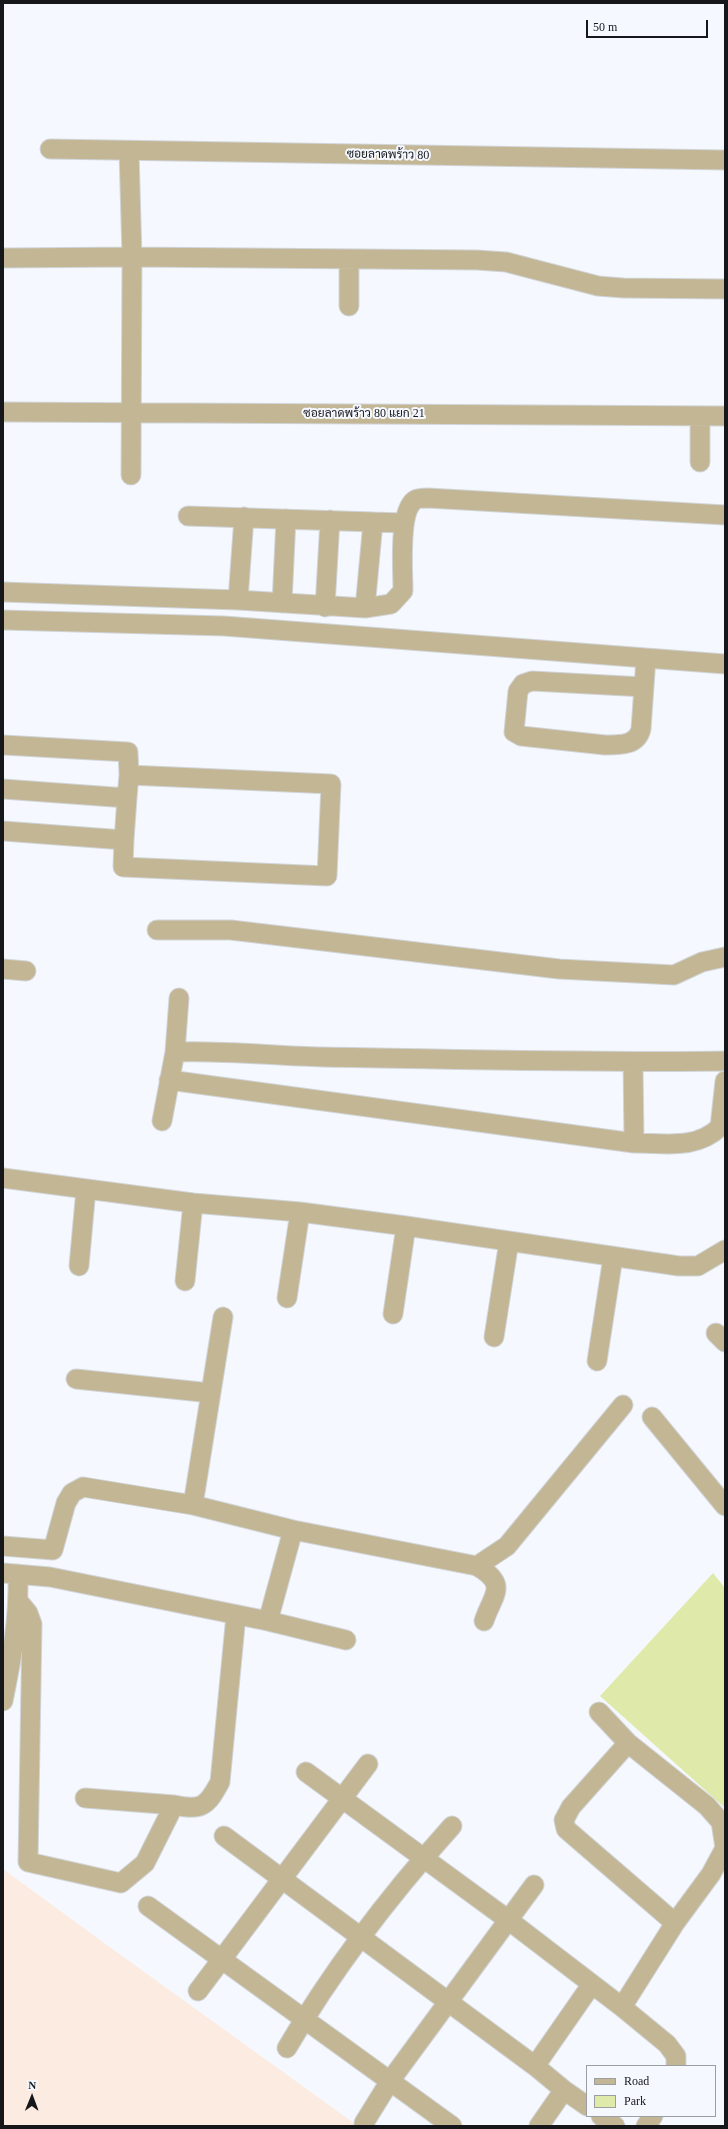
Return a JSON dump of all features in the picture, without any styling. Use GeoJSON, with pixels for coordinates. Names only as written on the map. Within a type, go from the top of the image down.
{"type":"FeatureCollection","features":[{"type":"Feature","properties":{"kind":"street","name":"ซอยลาดพร้าว 80"},"geometry":{"type":"LineString","coordinates":[[50,149],[725,160]]}},
{"type":"Feature","properties":{"kind":"street"},"geometry":{"type":"LineString","coordinates":[[129,151],[132,257],[131,475]]}},
{"type":"Feature","properties":{"kind":"street"},"geometry":{"type":"LineString","coordinates":[[3,258],[132,257],[506,262],[598,286],[623,288],[725,289]]}},
{"type":"Feature","properties":{"kind":"street"},"geometry":{"type":"LineString","coordinates":[[349,306],[350,259]]}},
{"type":"Feature","properties":{"kind":"street","name":"ซอยลาดพร้าว 80 แยก 21"},"geometry":{"type":"LineString","coordinates":[[3,412],[725,416]]}},
{"type":"Feature","properties":{"kind":"street"},"geometry":{"type":"LineString","coordinates":[[700,416],[700,462]]}},
{"type":"Feature","properties":{"kind":"street"},"geometry":{"type":"LineString","coordinates":[[3,592],[238,600],[325,607],[365,608],[391,604],[403,591],[404,523],[408,508],[416,500],[428,498],[725,515]]}},
{"type":"Feature","properties":{"kind":"street"},"geometry":{"type":"LineString","coordinates":[[188,516],[404,523]]}},
{"type":"Feature","properties":{"kind":"street"},"geometry":{"type":"LineString","coordinates":[[238,600],[244,517]]}},
{"type":"Feature","properties":{"kind":"street"},"geometry":{"type":"LineString","coordinates":[[282,603],[286,519]]}},
{"type":"Feature","properties":{"kind":"street"},"geometry":{"type":"LineString","coordinates":[[325,607],[330,520]]}},
{"type":"Feature","properties":{"kind":"street"},"geometry":{"type":"LineString","coordinates":[[365,608],[373,522]]}},
{"type":"Feature","properties":{"kind":"street"},"geometry":{"type":"LineString","coordinates":[[3,620],[224,626],[725,664]]}},
{"type":"Feature","properties":{"kind":"street"},"geometry":{"type":"LineString","coordinates":[[644,687],[532,681],[523,684],[518,691],[514,732],[521,736],[597,745],[617,745],[630,743],[640,736],[641,730],[644,687],[646,658]]}},
{"type":"Feature","properties":{"kind":"street"},"geometry":{"type":"LineString","coordinates":[[3,745],[128,752],[123,867],[327,876],[331,784],[128,775]]}},
{"type":"Feature","properties":{"kind":"street"},"geometry":{"type":"LineString","coordinates":[[3,789],[127,798]]}},
{"type":"Feature","properties":{"kind":"street"},"geometry":{"type":"LineString","coordinates":[[3,831],[124,840]]}},
{"type":"Feature","properties":{"kind":"street"},"geometry":{"type":"LineString","coordinates":[[157,930],[231,930],[559,969],[674,975],[702,962],[725,958]]}},
{"type":"Feature","properties":{"kind":"street"},"geometry":{"type":"LineString","coordinates":[[3,969],[26,971]]}},
{"type":"Feature","properties":{"kind":"street"},"geometry":{"type":"LineString","coordinates":[[162,1121],[175,1052],[179,998]]}},
{"type":"Feature","properties":{"kind":"street"},"geometry":{"type":"LineString","coordinates":[[175,1052],[200,1051],[297,1056],[633,1062],[725,1061]]}},
{"type":"Feature","properties":{"kind":"street"},"geometry":{"type":"LineString","coordinates":[[633,1062],[634,1143]]}},
{"type":"Feature","properties":{"kind":"street"},"geometry":{"type":"LineString","coordinates":[[169,1080],[634,1143],[695,1143],[711,1136],[720,1128],[725,1081]]}},
{"type":"Feature","properties":{"kind":"street"},"geometry":{"type":"LineString","coordinates":[[3,1178],[193,1203],[300,1212],[679,1266],[698,1266],[725,1250]]}},
{"type":"Feature","properties":{"kind":"street"},"geometry":{"type":"LineString","coordinates":[[79,1266],[86,1189]]}},
{"type":"Feature","properties":{"kind":"street"},"geometry":{"type":"LineString","coordinates":[[185,1281],[193,1203]]}},
{"type":"Feature","properties":{"kind":"street"},"geometry":{"type":"LineString","coordinates":[[287,1298],[300,1212]]}},
{"type":"Feature","properties":{"kind":"street"},"geometry":{"type":"LineString","coordinates":[[392,1314],[406,1226]]}},
{"type":"Feature","properties":{"kind":"street"},"geometry":{"type":"LineString","coordinates":[[494,1337],[509,1241]]}},
{"type":"Feature","properties":{"kind":"street"},"geometry":{"type":"LineString","coordinates":[[596,1361],[613,1257]]}},
{"type":"Feature","properties":{"kind":"street"},"geometry":{"type":"LineString","coordinates":[[193,1505],[222,1317]]}},
{"type":"Feature","properties":{"kind":"street"},"geometry":{"type":"LineString","coordinates":[[76,1379],[211,1393]]}},
{"type":"Feature","properties":{"kind":"street"},"geometry":{"type":"LineString","coordinates":[[477,1566],[507,1546],[623,1405]]}},
{"type":"Feature","properties":{"kind":"street"},"geometry":{"type":"LineString","coordinates":[[652,1417],[725,1506]]}},
{"type":"Feature","properties":{"kind":"street"},"geometry":{"type":"LineString","coordinates":[[50,1577],[53,1550],[66,1503],[72,1493],[83,1487],[193,1505],[293,1530],[477,1566],[491,1574],[496,1584],[496,1596],[484,1621]]}},
{"type":"Feature","properties":{"kind":"street"},"geometry":{"type":"LineString","coordinates":[[268,1621],[293,1530]]}},
{"type":"Feature","properties":{"kind":"street"},"geometry":{"type":"LineString","coordinates":[[3,1546],[53,1550]]}},
{"type":"Feature","properties":{"kind":"street"},"geometry":{"type":"LineString","coordinates":[[174,1805],[145,1863],[121,1883],[28,1862],[32,1624],[28,1613],[19,1602],[10,1573],[50,1577],[268,1621],[346,1640]]}},
{"type":"Feature","properties":{"kind":"street"},"geometry":{"type":"LineString","coordinates":[[3,1700],[16,1636],[19,1602]]}},
{"type":"Feature","properties":{"kind":"street"},"geometry":{"type":"LineString","coordinates":[[85,1798],[174,1805],[188,1808],[203,1806],[211,1800],[220,1782],[236,1615]]}},
{"type":"Feature","properties":{"kind":"street"},"geometry":{"type":"LineString","coordinates":[[599,1712],[628,1742],[707,1806],[721,1822],[725,1848],[710,1874],[675,1923],[622,2007]]}},
{"type":"Feature","properties":{"kind":"street"},"geometry":{"type":"LineString","coordinates":[[628,1742],[571,1807],[564,1820],[566,1829],[675,1923]]}},
{"type":"Feature","properties":{"kind":"street"},"geometry":{"type":"LineString","coordinates":[[198,1991],[283,1880],[341,1798],[368,1764]]}},
{"type":"Feature","properties":{"kind":"street"},"geometry":{"type":"LineString","coordinates":[[306,1772],[507,1919],[622,2007],[667,2044],[676,2056],[676,2065]]}},
{"type":"Feature","properties":{"kind":"street"},"geometry":{"type":"LineString","coordinates":[[287,2048],[304,2019],[361,1938],[424,1858],[452,1826]]}},
{"type":"Feature","properties":{"kind":"street"},"geometry":{"type":"LineString","coordinates":[[224,1836],[448,2001],[586,2105]]}},
{"type":"Feature","properties":{"kind":"street"},"geometry":{"type":"LineString","coordinates":[[364,2123],[390,2081],[507,1919],[534,1885]]}},
{"type":"Feature","properties":{"kind":"street"},"geometry":{"type":"LineString","coordinates":[[148,1906],[222,1958],[452,2126]]}},
{"type":"Feature","properties":{"kind":"street"},"geometry":{"type":"LineString","coordinates":[[535,2066],[592,1984]]}},
{"type":"Feature","properties":{"kind":"street"},"geometry":{"type":"LineString","coordinates":[[539,2126],[564,2090]]}},
{"type":"Feature","properties":{"kind":"street"},"geometry":{"type":"LineString","coordinates":[[602,2117],[615,2126]]}},
{"type":"Feature","properties":{"kind":"street"},"geometry":{"type":"LineString","coordinates":[[646,2126],[652,2117]]}},
{"type":"Feature","properties":{"kind":"shaded area"},"geometry":{"type":"Polygon","coordinates":[[[3,1869],[100,1940],[358,2126],[3,2126],[3,1869]]]}},
{"type":"Feature","properties":{"kind":"green space"},"geometry":{"type":"Polygon","coordinates":[[[713,1573],[725,1588],[725,1808],[600,1696],[713,1573]]]}}]}
